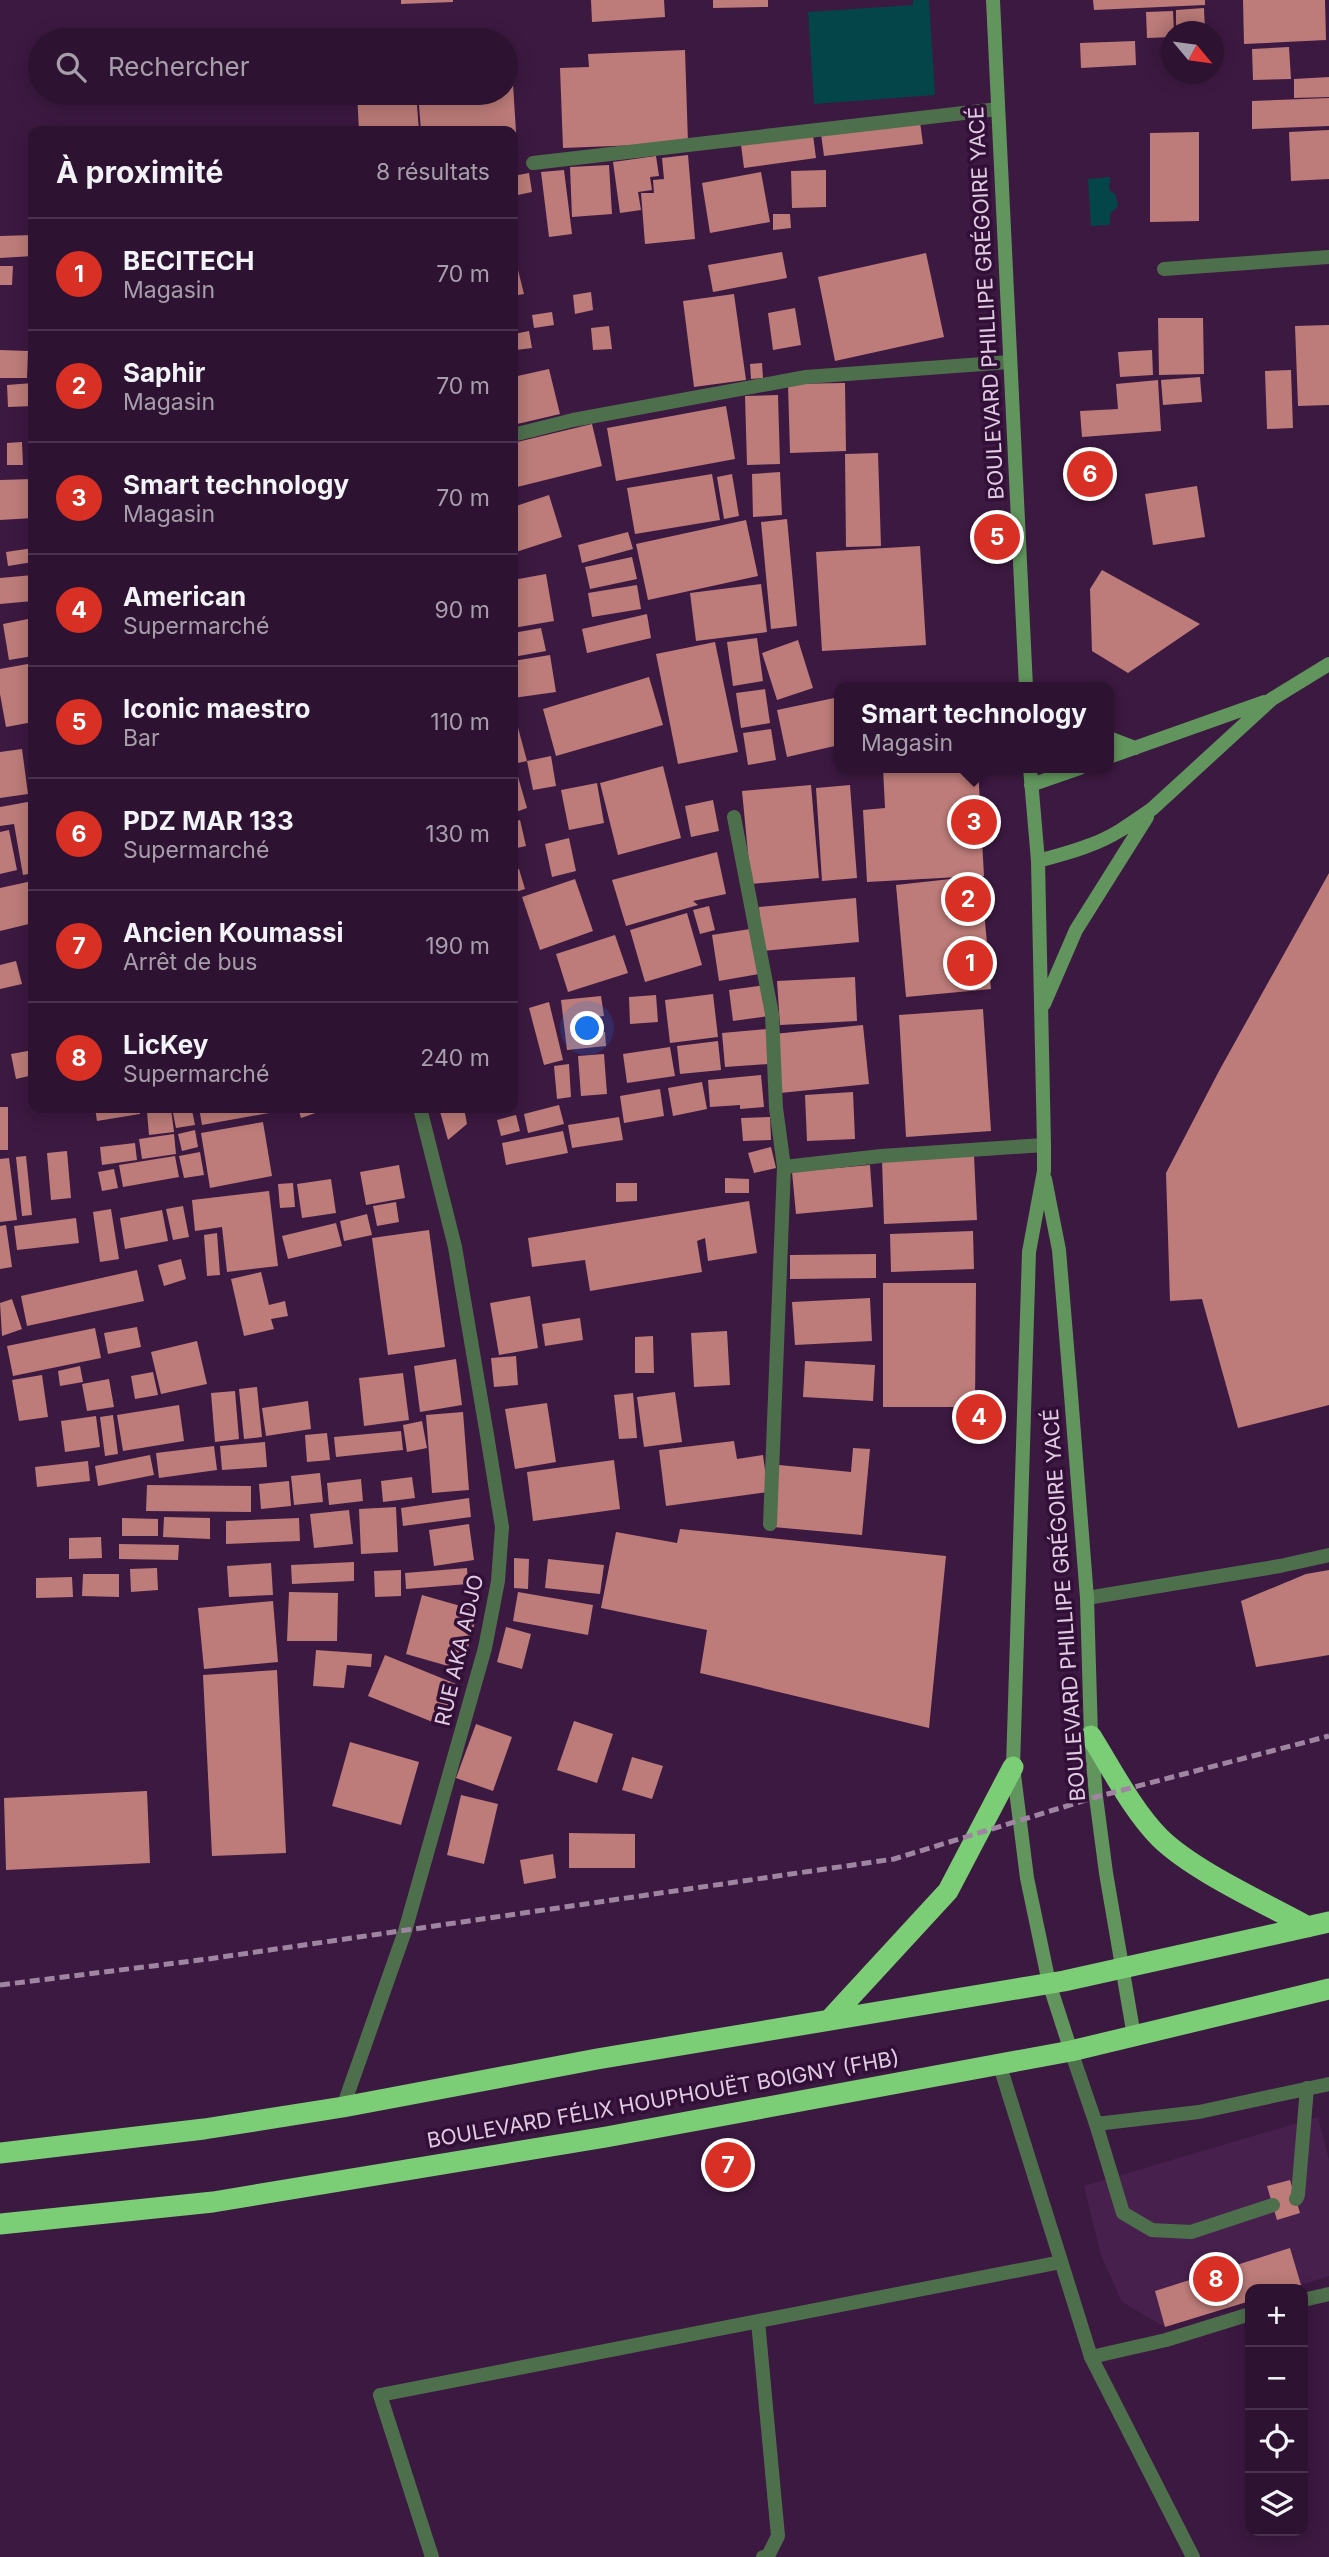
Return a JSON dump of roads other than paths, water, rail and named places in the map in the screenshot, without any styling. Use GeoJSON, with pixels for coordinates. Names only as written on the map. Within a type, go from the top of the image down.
{"type":"FeatureCollection","features":[{"type":"Feature","properties":{"kind":"highway"},"geometry":{"type":"LineString","coordinates":[[1091,1735],[1124,1790],[1160,1838],[1218,1877],[1308,1927]]}},
{"type":"Feature","properties":{"kind":"highway"},"geometry":{"type":"LineString","coordinates":[[831,2018],[948,1891],[1013,1767]]}},
{"type":"Feature","properties":{"kind":"highway"},"geometry":{"type":"LineString","coordinates":[[0,2152],[204,2129],[343,2107],[597,2059],[1056,1982],[1329,1922]]}},
{"type":"Feature","properties":{"kind":"highway","name":"BOULEVARD FÉLIX HOUPHOUËT BOIGNY (FHB)"},"geometry":{"type":"LineString","coordinates":[[0,2224],[213,2202],[606,2137],[1071,2050],[1329,1989]]}},
{"type":"Feature","properties":{"kind":"main road","name":"BOULEVARD PHILLIPE GRÉGOIRE YACÉ"},"geometry":{"type":"LineString","coordinates":[[993,0],[1028,682]]}},
{"type":"Feature","properties":{"kind":"main road"},"geometry":{"type":"LineString","coordinates":[[1038,861],[1089,846],[1112,835],[1152,809],[1272,699],[1329,664]]}},
{"type":"Feature","properties":{"kind":"main road"},"geometry":{"type":"LineString","coordinates":[[1114,755],[1272,699]]}},
{"type":"Feature","properties":{"kind":"main road"},"geometry":{"type":"LineString","coordinates":[[1114,740],[1135,748]]}},
{"type":"Feature","properties":{"kind":"main road","name":"BOULEVARD PHILLIPE GRÉGOIRE YACÉ"},"geometry":{"type":"LineString","coordinates":[[1030,773],[1038,861],[1044,1171],[1029,1252],[1013,1767],[1027,1878],[1056,1982],[1071,2050]]}},
{"type":"Feature","properties":{"kind":"main road"},"geometry":{"type":"LineString","coordinates":[[1031,785],[1066,773]]}},
{"type":"Feature","properties":{"kind":"main road"},"geometry":{"type":"LineString","coordinates":[[1042,1008],[1076,930],[1152,809]]}},
{"type":"Feature","properties":{"kind":"main road","name":"BOULEVARD PHILLIPE GRÉGOIRE YACÉ"},"geometry":{"type":"LineString","coordinates":[[1044,1171],[1059,1250],[1087,1598],[1091,1735],[1096,1797],[1121,1968],[1134,2036]]}},
{"type":"Feature","properties":{"kind":"street"},"geometry":{"type":"LineString","coordinates":[[533,163],[998,109]]}},
{"type":"Feature","properties":{"kind":"street"},"geometry":{"type":"LineString","coordinates":[[1164,269],[1329,257]]}},
{"type":"Feature","properties":{"kind":"street"},"geometry":{"type":"LineString","coordinates":[[518,434],[806,377],[1010,362]]}},
{"type":"Feature","properties":{"kind":"street"},"geometry":{"type":"LineString","coordinates":[[734,817],[772,1014],[776,1108],[784,1167],[770,1524]]}},
{"type":"Feature","properties":{"kind":"street","name":"RUE AKA ADJO"},"geometry":{"type":"LineString","coordinates":[[343,2107],[405,1931],[485,1648],[498,1580],[502,1527],[455,1247],[421,1113]]}},
{"type":"Feature","properties":{"kind":"street"},"geometry":{"type":"LineString","coordinates":[[784,1167],[881,1156],[1044,1145]]}},
{"type":"Feature","properties":{"kind":"street"},"geometry":{"type":"LineString","coordinates":[[1087,1598],[1329,1555]]}},
{"type":"Feature","properties":{"kind":"street"},"geometry":{"type":"LineString","coordinates":[[1071,2050],[1123,2213],[1152,2230],[1191,2232],[1273,2205]]}},
{"type":"Feature","properties":{"kind":"street"},"geometry":{"type":"LineString","coordinates":[[999,2063],[1091,2357],[1193,2557]]}},
{"type":"Feature","properties":{"kind":"street"},"geometry":{"type":"LineString","coordinates":[[1096,2124],[1199,2112],[1329,2084]]}},
{"type":"Feature","properties":{"kind":"street"},"geometry":{"type":"LineString","coordinates":[[1296,2199],[1307,2088]]}},
{"type":"Feature","properties":{"kind":"street"},"geometry":{"type":"LineString","coordinates":[[432,2557],[380,2395],[1061,2262]]}},
{"type":"Feature","properties":{"kind":"street"},"geometry":{"type":"LineString","coordinates":[[1308,2299],[1329,2294]]}},
{"type":"Feature","properties":{"kind":"street"},"geometry":{"type":"LineString","coordinates":[[1091,2357],[1166,2340],[1245,2316]]}},
{"type":"Feature","properties":{"kind":"street"},"geometry":{"type":"LineString","coordinates":[[758,2321],[778,2536],[768,2556],[763,2557]]}},
{"type":"Feature","properties":{"kind":"railway"},"geometry":{"type":"LineString","coordinates":[[0,1985],[208,1959],[894,1859],[1096,1797],[1329,1736]]}},
{"type":"Feature","properties":{"kind":"place","name":"PDZ MAR 133"},"geometry":{"type":"Point","coordinates":[1090,474]}},
{"type":"Feature","properties":{"kind":"place","name":"Iconic maestro"},"geometry":{"type":"Point","coordinates":[997,537]}},
{"type":"Feature","properties":{"kind":"place","name":"Smart technology"},"geometry":{"type":"Point","coordinates":[974,822]}},
{"type":"Feature","properties":{"kind":"place","name":"Saphir"},"geometry":{"type":"Point","coordinates":[968,899]}},
{"type":"Feature","properties":{"kind":"place","name":"BECITECH"},"geometry":{"type":"Point","coordinates":[970,963]}},
{"type":"Feature","properties":{"kind":"place","name":"American"},"geometry":{"type":"Point","coordinates":[979,1417]}},
{"type":"Feature","properties":{"kind":"place","name":"Ancien Koumassi"},"geometry":{"type":"Point","coordinates":[728,2165]}},
{"type":"Feature","properties":{"kind":"place","name":"LicKey"},"geometry":{"type":"Point","coordinates":[1216,2279]}}]}
